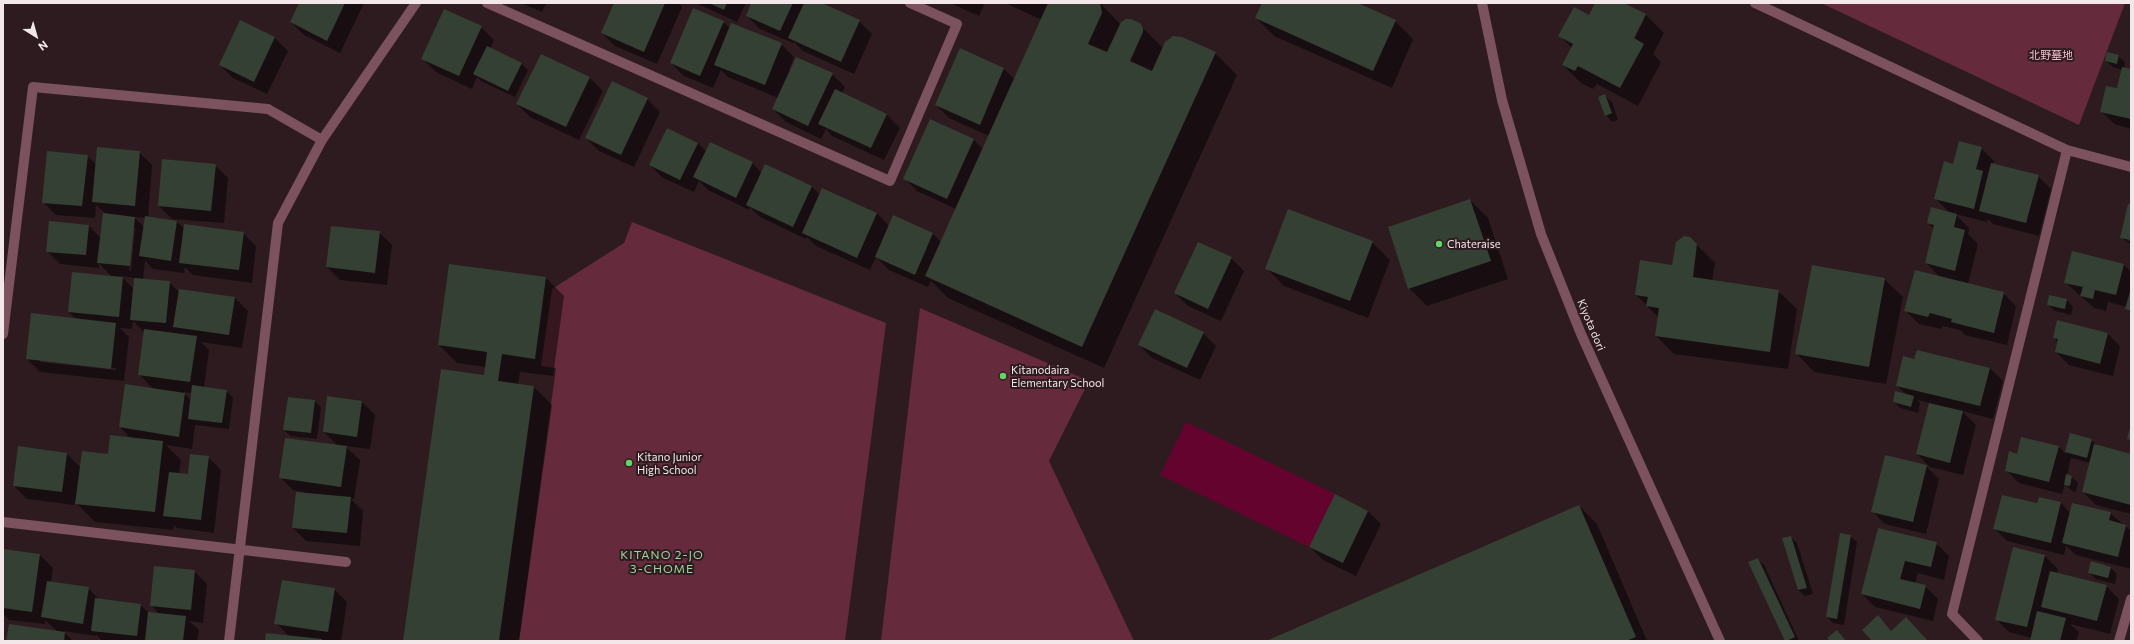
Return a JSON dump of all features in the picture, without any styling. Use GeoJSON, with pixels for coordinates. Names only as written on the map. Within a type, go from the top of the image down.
{"type":"FeatureCollection","features":[{"type":"Feature","properties":{"kind":"street"},"geometry":{"type":"LineString","coordinates":[[229,641],[278,223],[322,140],[416,3]]}},
{"type":"Feature","properties":{"kind":"street"},"geometry":{"type":"LineString","coordinates":[[487,3],[890,181],[957,24],[910,3]]}},
{"type":"Feature","properties":{"kind":"street","name":"Kiyota dori"},"geometry":{"type":"LineString","coordinates":[[1482,3],[1502,100],[1542,234],[1581,334],[1720,641]]}},
{"type":"Feature","properties":{"kind":"street"},"geometry":{"type":"LineString","coordinates":[[1755,3],[2067,150],[2131,167]]}},
{"type":"Feature","properties":{"kind":"street"},"geometry":{"type":"LineString","coordinates":[[3,334],[33,87],[268,109],[322,140]]}},
{"type":"Feature","properties":{"kind":"street"},"geometry":{"type":"LineString","coordinates":[[1978,641],[1952,614],[2067,150]]}},
{"type":"Feature","properties":{"kind":"street"},"geometry":{"type":"LineString","coordinates":[[3,522],[346,562]]}},
{"type":"Feature","properties":{"kind":"street"},"geometry":{"type":"LineString","coordinates":[[2120,641],[2131,599]]}},
{"type":"Feature","properties":{"kind":"green space","name":"北野墓地"},"geometry":{"type":"Polygon","coordinates":[[[1821,3],[2125,3],[2079,125],[1821,3]]]}},
{"type":"Feature","properties":{"kind":"green space"},"geometry":{"type":"Polygon","coordinates":[[[632,222],[886,323],[845,641],[519,641],[556,368],[541,366],[552,289],[624,243],[632,222]]]}},
{"type":"Feature","properties":{"kind":"green space"},"geometry":{"type":"Polygon","coordinates":[[[920,308],[1089,381],[1049,461],[1134,641],[881,641],[920,308]]]}},
{"type":"Feature","properties":{"kind":"shaded area"},"geometry":{"type":"Polygon","coordinates":[[[1186,422],[1335,494],[1309,547],[1160,475],[1186,422]]]}},
{"type":"Feature","properties":{"kind":"building"},"geometry":{"type":"Polygon","coordinates":[[[299,3],[345,3],[327,41],[290,22],[299,3]]]}},
{"type":"Feature","properties":{"kind":"building"},"geometry":{"type":"Polygon","coordinates":[[[614,3],[665,3],[644,52],[601,33],[614,3]]]}},
{"type":"Feature","properties":{"kind":"building"},"geometry":{"type":"Polygon","coordinates":[[[709,3],[727,3],[724,10],[709,3]]]}},
{"type":"Feature","properties":{"kind":"building"},"geometry":{"type":"Polygon","coordinates":[[[751,3],[793,3],[780,31],[746,16],[751,3]]]}},
{"type":"Feature","properties":{"kind":"building"},"geometry":{"type":"Polygon","coordinates":[[[804,3],[822,3],[860,20],[841,62],[788,38],[804,3]]]}},
{"type":"Feature","properties":{"kind":"building"},"geometry":{"type":"Polygon","coordinates":[[[1048,3],[1100,3],[1102,13],[1088,44],[1107,52],[1121,22],[1126,19],[1131,19],[1140,23],[1143,28],[1143,32],[1130,61],[1152,71],[1165,42],[1173,36],[1182,37],[1216,52],[1082,347],[925,276],[1048,3]]]}},
{"type":"Feature","properties":{"kind":"building"},"geometry":{"type":"Polygon","coordinates":[[[1262,3],[1358,3],[1396,20],[1373,71],[1255,18],[1262,3]]]}},
{"type":"Feature","properties":{"kind":"building"},"geometry":{"type":"Polygon","coordinates":[[[1595,3],[1624,3],[1646,14],[1634,38],[1644,44],[1620,88],[1578,66],[1575,71],[1562,65],[1573,44],[1558,36],[1574,7],[1589,15],[1595,3]]]}},
{"type":"Feature","properties":{"kind":"building"},"geometry":{"type":"Polygon","coordinates":[[[693,8],[724,21],[700,76],[670,63],[693,8]]]}},
{"type":"Feature","properties":{"kind":"building"},"geometry":{"type":"Polygon","coordinates":[[[444,9],[482,26],[459,76],[421,59],[444,9]]]}},
{"type":"Feature","properties":{"kind":"building"},"geometry":{"type":"Polygon","coordinates":[[[240,20],[275,37],[254,82],[219,65],[240,20]]]}},
{"type":"Feature","properties":{"kind":"building"},"geometry":{"type":"Polygon","coordinates":[[[731,23],[782,43],[765,85],[714,65],[731,23]]]}},
{"type":"Feature","properties":{"kind":"building"},"geometry":{"type":"Polygon","coordinates":[[[487,46],[522,63],[508,91],[473,74],[487,46]]]}},
{"type":"Feature","properties":{"kind":"building"},"geometry":{"type":"Polygon","coordinates":[[[960,48],[1004,68],[980,125],[935,105],[960,48]]]}},
{"type":"Feature","properties":{"kind":"building"},"geometry":{"type":"Polygon","coordinates":[[[2107,52],[2119,55],[2117,64],[2105,61],[2107,52]]]}},
{"type":"Feature","properties":{"kind":"building"},"geometry":{"type":"Polygon","coordinates":[[[541,54],[590,77],[566,127],[516,104],[541,54]]]}},
{"type":"Feature","properties":{"kind":"building"},"geometry":{"type":"Polygon","coordinates":[[[796,57],[833,73],[808,126],[772,109],[796,57]]]}},
{"type":"Feature","properties":{"kind":"building"},"geometry":{"type":"Polygon","coordinates":[[[2122,67],[2131,69],[2131,119],[2100,112],[2106,86],[2117,88],[2122,67]]]}},
{"type":"Feature","properties":{"kind":"building"},"geometry":{"type":"Polygon","coordinates":[[[612,81],[648,98],[621,155],[585,138],[612,81]]]}},
{"type":"Feature","properties":{"kind":"building"},"geometry":{"type":"Polygon","coordinates":[[[835,89],[887,114],[871,148],[818,124],[835,89]]]}},
{"type":"Feature","properties":{"kind":"building"},"geometry":{"type":"Polygon","coordinates":[[[1605,94],[1612,113],[1605,116],[1598,97],[1605,94]]]}},
{"type":"Feature","properties":{"kind":"building"},"geometry":{"type":"Polygon","coordinates":[[[930,119],[974,139],[947,199],[903,179],[930,119]]]}},
{"type":"Feature","properties":{"kind":"building"},"geometry":{"type":"Polygon","coordinates":[[[667,128],[698,143],[680,180],[649,165],[667,128]]]}},
{"type":"Feature","properties":{"kind":"building"},"geometry":{"type":"Polygon","coordinates":[[[1959,141],[1982,147],[1976,169],[1983,171],[1974,209],[1934,199],[1944,161],[1953,164],[1959,141]]]}},
{"type":"Feature","properties":{"kind":"building"},"geometry":{"type":"Polygon","coordinates":[[[710,142],[753,162],[736,198],[693,177],[710,142]]]}},
{"type":"Feature","properties":{"kind":"building"},"geometry":{"type":"Polygon","coordinates":[[[97,147],[140,151],[135,206],[92,202],[97,147]]]}},
{"type":"Feature","properties":{"kind":"building"},"geometry":{"type":"Polygon","coordinates":[[[47,151],[88,155],[82,206],[42,203],[47,151]]]}},
{"type":"Feature","properties":{"kind":"building"},"geometry":{"type":"Polygon","coordinates":[[[162,159],[216,164],[211,211],[158,206],[162,159]]]}},
{"type":"Feature","properties":{"kind":"building"},"geometry":{"type":"Polygon","coordinates":[[[1991,163],[2039,175],[2026,223],[1979,211],[1991,163]]]}},
{"type":"Feature","properties":{"kind":"building"},"geometry":{"type":"Polygon","coordinates":[[[765,164],[812,186],[793,227],[746,205],[765,164]]]}},
{"type":"Feature","properties":{"kind":"building"},"geometry":{"type":"Polygon","coordinates":[[[822,188],[877,213],[857,258],[802,233],[822,188]]]}},
{"type":"Feature","properties":{"kind":"building","name":"Chateraise"},"geometry":{"type":"Polygon","coordinates":[[[1470,199],[1491,261],[1408,289],[1388,227],[1470,199]]]}},
{"type":"Feature","properties":{"kind":"building"},"geometry":{"type":"Polygon","coordinates":[[[2128,204],[2131,204],[2131,240],[2120,238],[2128,204]]]}},
{"type":"Feature","properties":{"kind":"building"},"geometry":{"type":"Polygon","coordinates":[[[1931,207],[1957,214],[1954,227],[1965,230],[1955,271],[1925,263],[1934,225],[1927,223],[1931,207]]]}},
{"type":"Feature","properties":{"kind":"building"},"geometry":{"type":"Polygon","coordinates":[[[1288,209],[1373,241],[1350,301],[1265,269],[1288,209]]]}},
{"type":"Feature","properties":{"kind":"building"},"geometry":{"type":"Polygon","coordinates":[[[103,213],[135,217],[130,266],[97,263],[103,213]]]}},
{"type":"Feature","properties":{"kind":"building"},"geometry":{"type":"Polygon","coordinates":[[[893,215],[933,233],[915,275],[875,257],[893,215]]]}},
{"type":"Feature","properties":{"kind":"building"},"geometry":{"type":"Polygon","coordinates":[[[145,216],[177,221],[171,261],[139,256],[145,216]]]}},
{"type":"Feature","properties":{"kind":"building"},"geometry":{"type":"Polygon","coordinates":[[[49,221],[89,225],[86,255],[46,252],[49,221]]]}},
{"type":"Feature","properties":{"kind":"building"},"geometry":{"type":"Polygon","coordinates":[[[184,224],[244,232],[239,270],[179,263],[184,224]]]}},
{"type":"Feature","properties":{"kind":"building"},"geometry":{"type":"Polygon","coordinates":[[[331,226],[380,231],[375,273],[326,267],[331,226]]]}},
{"type":"Feature","properties":{"kind":"building"},"geometry":{"type":"Polygon","coordinates":[[[1684,236],[1690,237],[1697,244],[1693,277],[1779,290],[1770,352],[1655,336],[1659,308],[1646,306],[1648,297],[1635,295],[1640,260],[1672,265],[1676,242],[1684,236]]]}},
{"type":"Feature","properties":{"kind":"building"},"geometry":{"type":"Polygon","coordinates":[[[1198,242],[1232,257],[1208,309],[1174,293],[1198,242]]]}},
{"type":"Feature","properties":{"kind":"building"},"geometry":{"type":"Polygon","coordinates":[[[2072,251],[2124,264],[2116,295],[2095,290],[2093,299],[2080,296],[2083,287],[2064,283],[2072,251]]]}},
{"type":"Feature","properties":{"kind":"building"},"geometry":{"type":"Polygon","coordinates":[[[449,264],[546,277],[535,359],[502,354],[498,381],[534,386],[499,641],[403,641],[441,369],[484,375],[487,352],[438,345],[449,264]]]}},
{"type":"Feature","properties":{"kind":"building"},"geometry":{"type":"Polygon","coordinates":[[[1812,265],[1885,278],[1869,367],[1795,354],[1812,265]]]}},
{"type":"Feature","properties":{"kind":"building"},"geometry":{"type":"Polygon","coordinates":[[[1915,270],[2004,292],[1994,333],[1951,322],[1952,319],[1930,313],[1928,317],[1904,311],[1915,270]]]}},
{"type":"Feature","properties":{"kind":"building"},"geometry":{"type":"Polygon","coordinates":[[[72,272],[123,277],[119,317],[68,312],[72,272]]]}},
{"type":"Feature","properties":{"kind":"building"},"geometry":{"type":"Polygon","coordinates":[[[134,278],[170,281],[166,323],[130,320],[134,278]]]}},
{"type":"Feature","properties":{"kind":"building"},"geometry":{"type":"Polygon","coordinates":[[[2131,288],[2131,311],[2125,309],[2131,288]]]}},
{"type":"Feature","properties":{"kind":"building"},"geometry":{"type":"Polygon","coordinates":[[[179,289],[235,297],[229,335],[173,327],[179,289]]]}},
{"type":"Feature","properties":{"kind":"building"},"geometry":{"type":"Polygon","coordinates":[[[2049,295],[2067,299],[2065,309],[2047,305],[2049,295]]]}},
{"type":"Feature","properties":{"kind":"building"},"geometry":{"type":"Polygon","coordinates":[[[1155,309],[1204,332],[1187,368],[1138,345],[1155,309]]]}},
{"type":"Feature","properties":{"kind":"building"},"geometry":{"type":"Polygon","coordinates":[[[31,313],[116,323],[111,369],[26,359],[31,313]]]}},
{"type":"Feature","properties":{"kind":"building"},"geometry":{"type":"Polygon","coordinates":[[[2057,320],[2108,333],[2100,364],[2055,352],[2058,339],[2053,338],[2057,320]]]}},
{"type":"Feature","properties":{"kind":"building"},"geometry":{"type":"Polygon","coordinates":[[[144,329],[197,336],[190,382],[138,375],[144,329]]]}},
{"type":"Feature","properties":{"kind":"building"},"geometry":{"type":"Polygon","coordinates":[[[1917,350],[1990,368],[1980,406],[1896,386],[1903,356],[1914,359],[1917,350]]]}},
{"type":"Feature","properties":{"kind":"building"},"geometry":{"type":"Polygon","coordinates":[[[125,384],[185,393],[179,437],[119,427],[125,384]]]}},
{"type":"Feature","properties":{"kind":"building"},"geometry":{"type":"Polygon","coordinates":[[[192,385],[227,390],[222,423],[188,419],[192,385]]]}},
{"type":"Feature","properties":{"kind":"building"},"geometry":{"type":"Polygon","coordinates":[[[1895,391],[1914,396],[1911,407],[1893,402],[1895,391]]]}},
{"type":"Feature","properties":{"kind":"building"},"geometry":{"type":"Polygon","coordinates":[[[327,396],[362,401],[357,437],[323,432],[327,396]]]}},
{"type":"Feature","properties":{"kind":"building"},"geometry":{"type":"Polygon","coordinates":[[[288,397],[315,400],[311,433],[283,430],[288,397]]]}},
{"type":"Feature","properties":{"kind":"building"},"geometry":{"type":"Polygon","coordinates":[[[1929,403],[1963,411],[1950,463],[1916,454],[1929,403]]]}},
{"type":"Feature","properties":{"kind":"building"},"geometry":{"type":"Polygon","coordinates":[[[2131,424],[2131,440],[2127,439],[2131,424]]]}},
{"type":"Feature","properties":{"kind":"building"},"geometry":{"type":"Polygon","coordinates":[[[2070,433],[2092,439],[2087,458],[2065,452],[2070,433]]]}},
{"type":"Feature","properties":{"kind":"building"},"geometry":{"type":"Polygon","coordinates":[[[110,435],[163,441],[155,512],[75,504],[82,451],[108,454],[110,435]]]}},
{"type":"Feature","properties":{"kind":"building"},"geometry":{"type":"Polygon","coordinates":[[[2021,437],[2059,446],[2049,482],[2005,471],[2009,451],[2017,454],[2021,437]]]}},
{"type":"Feature","properties":{"kind":"building"},"geometry":{"type":"Polygon","coordinates":[[[285,438],[347,446],[341,487],[279,478],[285,438]]]}},
{"type":"Feature","properties":{"kind":"building"},"geometry":{"type":"Polygon","coordinates":[[[2094,444],[2131,454],[2131,505],[2082,492],[2094,444]]]}},
{"type":"Feature","properties":{"kind":"building"},"geometry":{"type":"Polygon","coordinates":[[[18,446],[67,453],[62,492],[13,486],[18,446]]]}},
{"type":"Feature","properties":{"kind":"building"},"geometry":{"type":"Polygon","coordinates":[[[190,454],[209,456],[201,520],[163,516],[169,472],[188,474],[190,454]]]}},
{"type":"Feature","properties":{"kind":"building"},"geometry":{"type":"Polygon","coordinates":[[[1885,455],[1927,465],[1913,522],[1871,512],[1885,455]]]}},
{"type":"Feature","properties":{"kind":"building"},"geometry":{"type":"Polygon","coordinates":[[[2066,474],[2072,476],[2070,486],[2064,485],[2066,474]]]}},
{"type":"Feature","properties":{"kind":"building"},"geometry":{"type":"Polygon","coordinates":[[[296,492],[351,497],[347,533],[292,528],[296,492]]]}},
{"type":"Feature","properties":{"kind":"building"},"geometry":{"type":"Polygon","coordinates":[[[1335,494],[1368,511],[1343,563],[1309,547],[1335,494]]]}},
{"type":"Feature","properties":{"kind":"building"},"geometry":{"type":"Polygon","coordinates":[[[2002,495],[2037,503],[2039,497],[2061,502],[2051,543],[1993,529],[2002,495]]]}},
{"type":"Feature","properties":{"kind":"building"},"geometry":{"type":"Polygon","coordinates":[[[2072,503],[2111,512],[2109,520],[2126,525],[2118,557],[2062,543],[2072,503]]]}},
{"type":"Feature","properties":{"kind":"building"},"geometry":{"type":"Polygon","coordinates":[[[1579,505],[1636,637],[1626,641],[1266,641],[1579,505]]]}},
{"type":"Feature","properties":{"kind":"building"},"geometry":{"type":"Polygon","coordinates":[[[1878,528],[1937,542],[1931,567],[1905,561],[1900,579],[1926,585],[1920,609],[1861,594],[1878,528]]]}},
{"type":"Feature","properties":{"kind":"building"},"geometry":{"type":"Polygon","coordinates":[[[1840,533],[1851,535],[1837,619],[1826,617],[1840,533]]]}},
{"type":"Feature","properties":{"kind":"building"},"geometry":{"type":"Polygon","coordinates":[[[1791,536],[1807,588],[1798,590],[1782,538],[1791,536]]]}},
{"type":"Feature","properties":{"kind":"building"},"geometry":{"type":"Polygon","coordinates":[[[2013,547],[2045,555],[2027,627],[1995,620],[2013,547]]]}},
{"type":"Feature","properties":{"kind":"building"},"geometry":{"type":"Polygon","coordinates":[[[3,549],[40,554],[32,612],[3,608],[3,549]]]}},
{"type":"Feature","properties":{"kind":"building"},"geometry":{"type":"Polygon","coordinates":[[[1758,558],[1795,637],[1787,641],[1785,641],[1748,562],[1758,558]]]}},
{"type":"Feature","properties":{"kind":"building"},"geometry":{"type":"Polygon","coordinates":[[[2091,561],[2111,567],[2108,578],[2088,573],[2091,561]]]}},
{"type":"Feature","properties":{"kind":"building"},"geometry":{"type":"Polygon","coordinates":[[[154,566],[195,570],[191,610],[150,606],[154,566]]]}},
{"type":"Feature","properties":{"kind":"building"},"geometry":{"type":"Polygon","coordinates":[[[2050,571],[2107,585],[2097,621],[2041,607],[2050,571]]]}},
{"type":"Feature","properties":{"kind":"building"},"geometry":{"type":"Polygon","coordinates":[[[282,580],[335,588],[328,632],[274,624],[282,580]]]}},
{"type":"Feature","properties":{"kind":"building"},"geometry":{"type":"Polygon","coordinates":[[[47,581],[89,587],[83,624],[41,617],[47,581]]]}},
{"type":"Feature","properties":{"kind":"building"},"geometry":{"type":"Polygon","coordinates":[[[95,598],[141,604],[137,636],[91,631],[95,598]]]}},
{"type":"Feature","properties":{"kind":"building"},"geometry":{"type":"Polygon","coordinates":[[[2037,611],[2066,618],[2060,641],[2030,641],[2037,611]]]}},
{"type":"Feature","properties":{"kind":"building"},"geometry":{"type":"Polygon","coordinates":[[[148,612],[186,616],[183,641],[145,641],[148,612]]]}},
{"type":"Feature","properties":{"kind":"building"},"geometry":{"type":"Polygon","coordinates":[[[1878,615],[1891,631],[1906,617],[1928,641],[1872,641],[1862,630],[1878,615]]]}},
{"type":"Feature","properties":{"kind":"building"},"geometry":{"type":"Polygon","coordinates":[[[9,624],[65,632],[64,641],[6,641],[9,624]]]}},
{"type":"Feature","properties":{"kind":"building"},"geometry":{"type":"Polygon","coordinates":[[[1837,630],[1846,641],[1830,641],[1827,638],[1837,630]]]}},
{"type":"Feature","properties":{"kind":"building"},"geometry":{"type":"Polygon","coordinates":[[[266,633],[322,639],[322,641],[265,641],[266,633]]]}},
{"type":"Feature","properties":{"kind":"place","name":"Chateraise"},"geometry":{"type":"Point","coordinates":[1439,244]}},
{"type":"Feature","properties":{"kind":"place","name":"Kitanodaira Elementary School"},"geometry":{"type":"Point","coordinates":[1003,376]}},
{"type":"Feature","properties":{"kind":"place","name":"Kitano Junior High School"},"geometry":{"type":"Point","coordinates":[629,463]}},
{"type":"Feature","properties":{"kind":"district","name":"KITANO 2-JO 3-CHOME"},"geometry":{"type":"Point","coordinates":[662,562]}}]}
